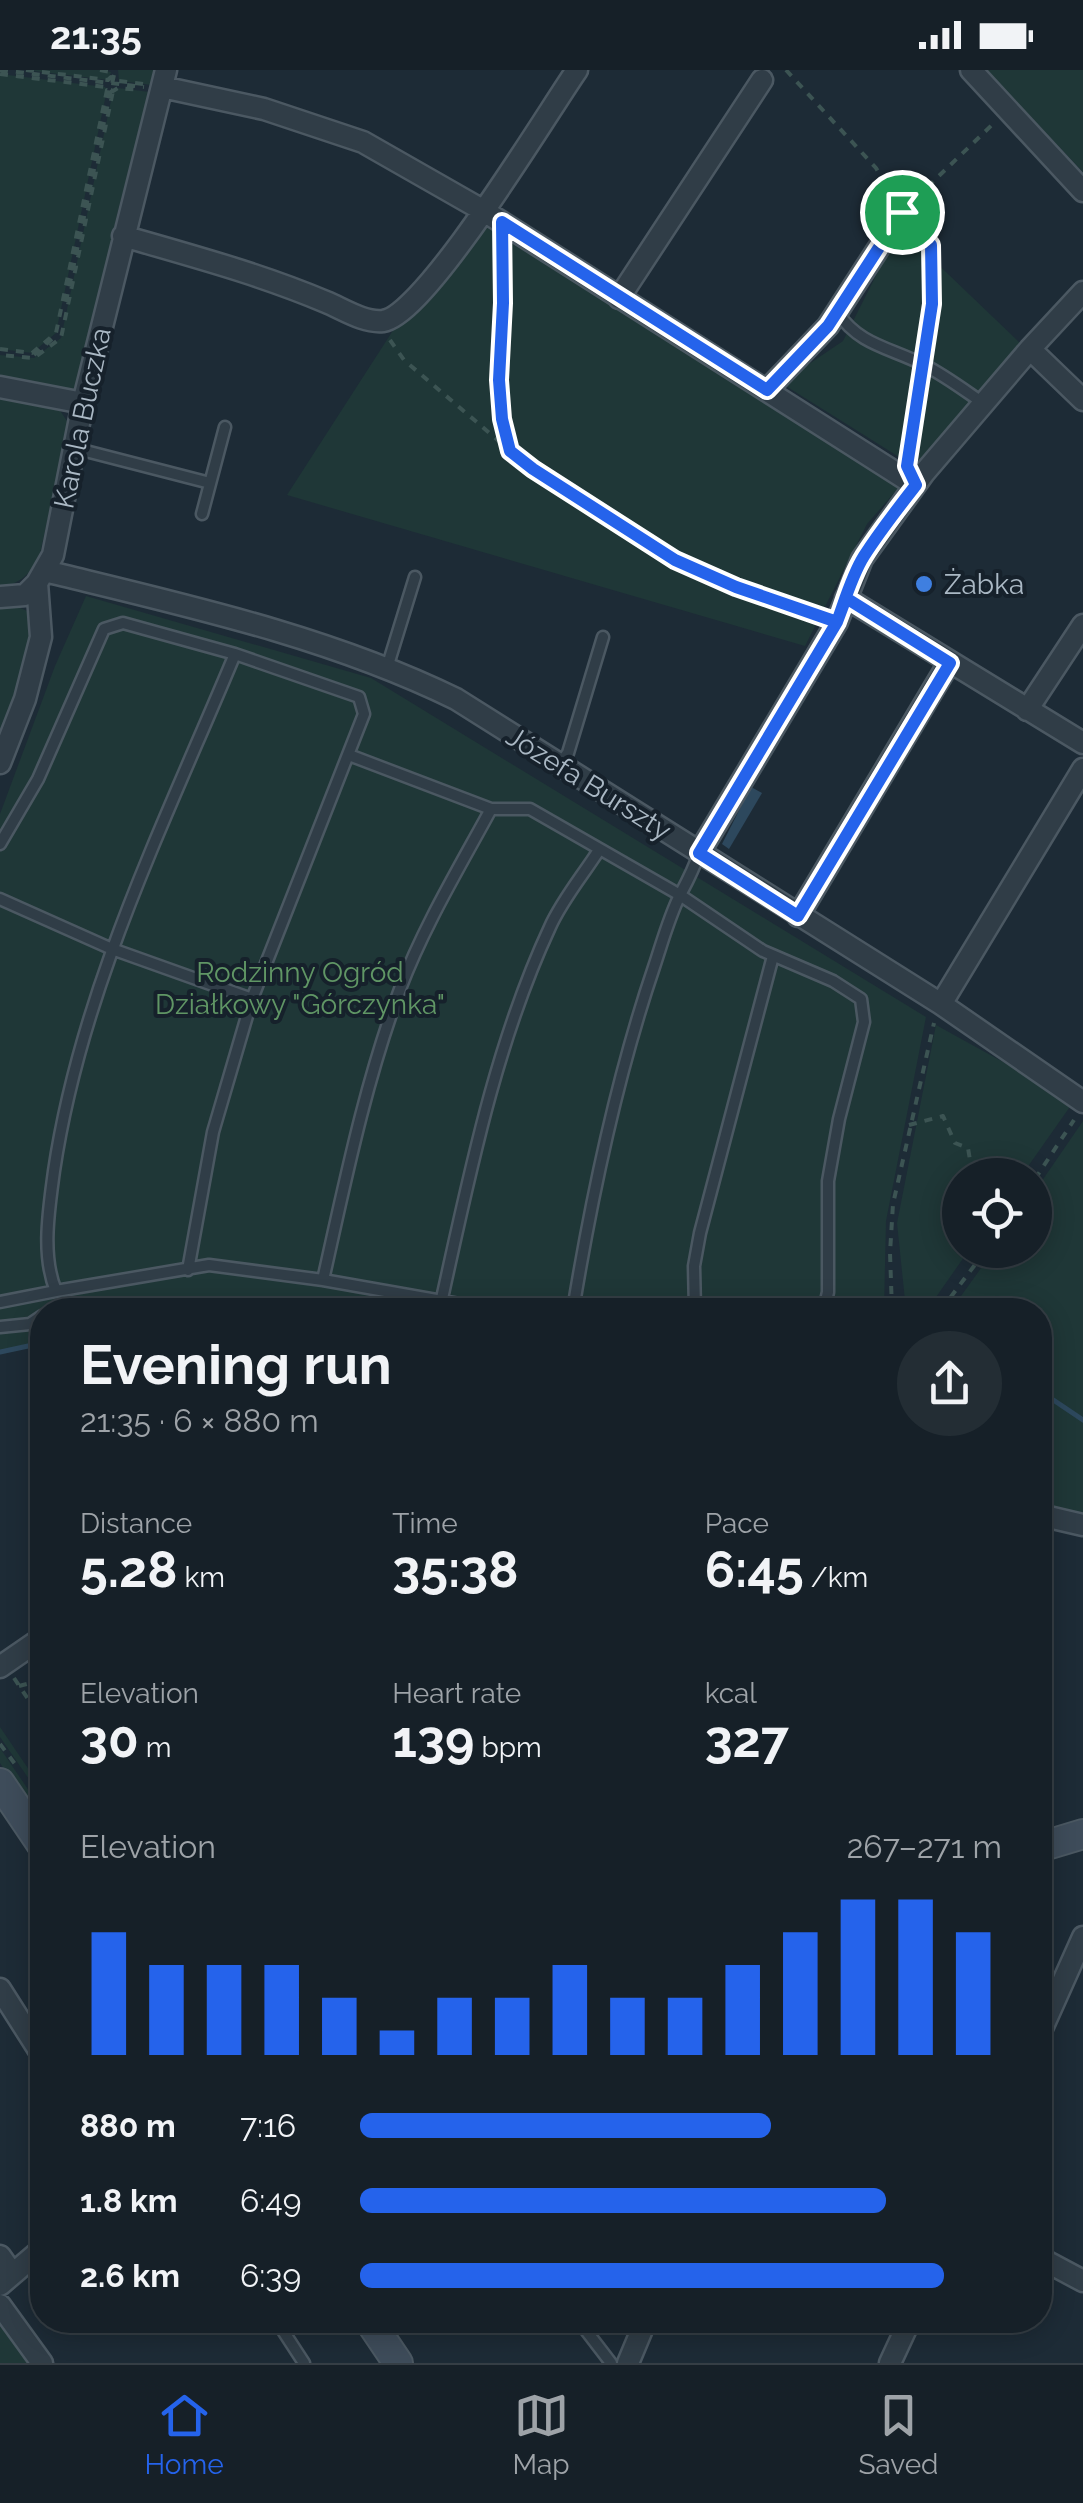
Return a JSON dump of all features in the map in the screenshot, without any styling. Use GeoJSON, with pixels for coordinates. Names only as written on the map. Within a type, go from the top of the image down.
{"type":"FeatureCollection","features":[{"type":"Feature","properties":{"kind":"street"},"geometry":{"type":"LineString","coordinates":[[123,236],[275,280],[364,318],[385,321],[409,307],[493,217],[577,70]]}},
{"type":"Feature","properties":{"kind":"street"},"geometry":{"type":"LineString","coordinates":[[971,70],[1083,191]]}},
{"type":"Feature","properties":{"kind":"street"},"geometry":{"type":"LineString","coordinates":[[619,298],[762,80]]}},
{"type":"Feature","properties":{"kind":"street"},"geometry":{"type":"LineString","coordinates":[[160,82],[264,108],[363,142],[493,217],[916,485]]}},
{"type":"Feature","properties":{"kind":"street","name":"Karola Buczka"},"geometry":{"type":"LineString","coordinates":[[0,763],[25,698],[41,636],[41,577],[53,554],[82,403],[160,82]]}},
{"type":"Feature","properties":{"kind":"street"},"geometry":{"type":"LineString","coordinates":[[767,390],[837,312],[902,212]]}},
{"type":"Feature","properties":{"kind":"street"},"geometry":{"type":"LineString","coordinates":[[699,853],[837,622],[862,559],[916,485],[1083,292]]}},
{"type":"Feature","properties":{"kind":"street"},"geometry":{"type":"LineString","coordinates":[[1030,349],[1083,400]]}},
{"type":"Feature","properties":{"kind":"street"},"geometry":{"type":"LineString","coordinates":[[0,387],[82,403]]}},
{"type":"Feature","properties":{"kind":"street"},"geometry":{"type":"LineString","coordinates":[[0,598],[25,596],[41,577]]}},
{"type":"Feature","properties":{"kind":"street","name":"Józefa Burszty"},"geometry":{"type":"LineString","coordinates":[[41,577],[174,603],[386,668],[456,699],[942,1004],[1083,1105]]}},
{"type":"Feature","properties":{"kind":"street"},"geometry":{"type":"LineString","coordinates":[[846,598],[1083,743]]}},
{"type":"Feature","properties":{"kind":"street"},"geometry":{"type":"LineString","coordinates":[[1027,710],[1082,625]]}},
{"type":"Feature","properties":{"kind":"street"},"geometry":{"type":"LineString","coordinates":[[798,916],[950,663]]}},
{"type":"Feature","properties":{"kind":"street"},"geometry":{"type":"LineString","coordinates":[[942,1004],[1083,768]]}},
{"type":"Feature","properties":{"kind":"street"},"geometry":{"type":"LineString","coordinates":[[1052,1518],[1083,1525]]}},
{"type":"Feature","properties":{"kind":"street"},"geometry":{"type":"LineString","coordinates":[[2,1666],[30,1646]]}},
{"type":"Feature","properties":{"kind":"street"},"geometry":{"type":"LineString","coordinates":[[0,1783],[30,1827]]}},
{"type":"Feature","properties":{"kind":"street"},"geometry":{"type":"LineString","coordinates":[[1052,1843],[1083,1834]]}},
{"type":"Feature","properties":{"kind":"street"},"geometry":{"type":"LineString","coordinates":[[1052,2006],[1083,1938]]}},
{"type":"Feature","properties":{"kind":"street"},"geometry":{"type":"LineString","coordinates":[[0,1989],[30,2035]]}},
{"type":"Feature","properties":{"kind":"street"},"geometry":{"type":"LineString","coordinates":[[4,2272],[30,2256]]}},
{"type":"Feature","properties":{"kind":"street"},"geometry":{"type":"LineString","coordinates":[[1052,2264],[1083,2281]]}},
{"type":"Feature","properties":{"kind":"street"},"geometry":{"type":"LineString","coordinates":[[0,2305],[42,2363]]}},
{"type":"Feature","properties":{"kind":"street"},"geometry":{"type":"LineString","coordinates":[[378,2333],[398,2363]]}},
{"type":"Feature","properties":{"kind":"street"},"geometry":{"type":"LineString","coordinates":[[628,2363],[641,2333]]}},
{"type":"Feature","properties":{"kind":"street"},"geometry":{"type":"LineString","coordinates":[[890,2363],[904,2333]]}},
{"type":"Feature","properties":{"kind":"lane"},"geometry":{"type":"LineString","coordinates":[[902,212],[931,245],[932,304],[907,466],[916,485]]}},
{"type":"Feature","properties":{"kind":"lane"},"geometry":{"type":"LineString","coordinates":[[837,312],[846,326],[866,342],[924,365],[984,403]]}},
{"type":"Feature","properties":{"kind":"lane"},"geometry":{"type":"LineString","coordinates":[[202,514],[225,427]]}},
{"type":"Feature","properties":{"kind":"lane"},"geometry":{"type":"LineString","coordinates":[[73,448],[210,483]]}},
{"type":"Feature","properties":{"kind":"lane"},"geometry":{"type":"LineString","coordinates":[[386,668],[415,577]]}},
{"type":"Feature","properties":{"kind":"lane"},"geometry":{"type":"LineString","coordinates":[[0,844],[38,779],[104,629],[123,623],[236,654],[359,697],[364,714],[252,999],[213,1132],[188,1270]]}},
{"type":"Feature","properties":{"kind":"lane"},"geometry":{"type":"LineString","coordinates":[[559,766],[568,753],[603,637]]}},
{"type":"Feature","properties":{"kind":"lane"},"geometry":{"type":"LineString","coordinates":[[56,1291],[50,1275],[48,1213],[60,1132],[81,1041],[112,949],[236,654]]}},
{"type":"Feature","properties":{"kind":"lane"},"geometry":{"type":"LineString","coordinates":[[349,755],[491,809],[530,810],[680,895],[773,956],[846,988],[861,999],[861,1034],[830,1164],[827,1298]]}},
{"type":"Feature","properties":{"kind":"lane"},"geometry":{"type":"LineString","coordinates":[[324,1280],[370,1079],[402,985],[443,897],[491,809]]}},
{"type":"Feature","properties":{"kind":"lane"},"geometry":{"type":"LineString","coordinates":[[442,1298],[471,1168],[512,1025],[551,924],[600,850]]}},
{"type":"Feature","properties":{"kind":"lane"},"geometry":{"type":"LineString","coordinates":[[575,1298],[591,1199],[624,1065],[654,967],[699,853]]}},
{"type":"Feature","properties":{"kind":"lane"},"geometry":{"type":"LineString","coordinates":[[0,900],[112,949],[252,999]]}},
{"type":"Feature","properties":{"kind":"lane"},"geometry":{"type":"LineString","coordinates":[[695,1298],[694,1266],[700,1233],[773,956]]}},
{"type":"Feature","properties":{"kind":"lane"},"geometry":{"type":"LineString","coordinates":[[0,1302],[209,1266],[324,1280],[420,1298]]}},
{"type":"Feature","properties":{"kind":"lane"},"geometry":{"type":"LineString","coordinates":[[0,1328],[30,1324]]}},
{"type":"Feature","properties":{"kind":"lane"},"geometry":{"type":"LineString","coordinates":[[284,2333],[304,2363]]}},
{"type":"Feature","properties":{"kind":"lane"},"geometry":{"type":"LineString","coordinates":[[588,2333],[610,2363]]}},
{"type":"Feature","properties":{"kind":"path"},"geometry":{"type":"LineString","coordinates":[[26,70],[113,79]]}},
{"type":"Feature","properties":{"kind":"path"},"geometry":{"type":"LineString","coordinates":[[100,70],[111,72],[113,79]]}},
{"type":"Feature","properties":{"kind":"path"},"geometry":{"type":"LineString","coordinates":[[0,352],[33,356],[60,333],[116,70]]}},
{"type":"Feature","properties":{"kind":"path"},"geometry":{"type":"LineString","coordinates":[[786,70],[876,168],[902,212],[994,122]]}},
{"type":"Feature","properties":{"kind":"path"},"geometry":{"type":"LineString","coordinates":[[0,72],[160,82]]}},
{"type":"Feature","properties":{"kind":"path"},"geometry":{"type":"LineString","coordinates":[[0,72],[106,86],[110,91]]}},
{"type":"Feature","properties":{"kind":"path"},"geometry":{"type":"LineString","coordinates":[[110,91],[118,88],[150,92],[160,82]]}},
{"type":"Feature","properties":{"kind":"path"},"geometry":{"type":"LineString","coordinates":[[493,217],[503,303],[499,380],[502,419],[510,451]]}},
{"type":"Feature","properties":{"kind":"path"},"geometry":{"type":"LineString","coordinates":[[385,321],[390,342],[404,360],[533,469],[675,560],[736,587],[837,622]]}},
{"type":"Feature","properties":{"kind":"path"},"geometry":{"type":"LineString","coordinates":[[892,1298],[891,1228],[932,1026],[942,1004]]}},
{"type":"Feature","properties":{"kind":"path"},"geometry":{"type":"LineString","coordinates":[[1048,1158],[1083,1105]]}},
{"type":"Feature","properties":{"kind":"path"},"geometry":{"type":"LineString","coordinates":[[910,1124],[943,1116],[954,1143],[968,1148],[970,1158]]}},
{"type":"Feature","properties":{"kind":"path"},"geometry":{"type":"LineString","coordinates":[[950,1298],[972,1268]]}},
{"type":"Feature","properties":{"kind":"path"},"geometry":{"type":"LineString","coordinates":[[2,1666],[30,1702]]}},
{"type":"Feature","properties":{"kind":"path"},"geometry":{"type":"LineString","coordinates":[[19,1686],[30,1683]]}},
{"type":"Feature","properties":{"kind":"green space"},"geometry":{"type":"Polygon","coordinates":[[[25,70],[100,70],[111,72],[108,80],[25,70]]]}},
{"type":"Feature","properties":{"kind":"green space"},"geometry":{"type":"Polygon","coordinates":[[[118,70],[157,70],[152,85],[119,81],[118,70]]]}},
{"type":"Feature","properties":{"kind":"green space"},"geometry":{"type":"Polygon","coordinates":[[[986,70],[1083,70],[1083,172],[986,70]]]}},
{"type":"Feature","properties":{"kind":"green space"},"geometry":{"type":"Polygon","coordinates":[[[0,74],[107,90],[56,333],[32,353],[0,349],[0,74]]]}},
{"type":"Feature","properties":{"kind":"green space"},"geometry":{"type":"Polygon","coordinates":[[[118,88],[150,92],[80,378],[73,389],[0,376],[0,355],[34,358],[61,338],[113,91],[118,88]]]}},
{"type":"Feature","properties":{"kind":"green space"},"geometry":{"type":"Polygon","coordinates":[[[470,212],[901,485],[867,524],[805,646],[287,495],[392,332],[455,251],[470,212]]]}},
{"type":"Feature","properties":{"kind":"green space"},"geometry":{"type":"Polygon","coordinates":[[[900,228],[1020,343],[915,467],[781,383],[843,341],[900,228]]]}},
{"type":"Feature","properties":{"kind":"green space"},"geometry":{"type":"Polygon","coordinates":[[[0,394],[57,406],[69,424],[39,558],[23,578],[0,588],[0,394]]]}},
{"type":"Feature","properties":{"kind":"green space","name":"Rodzinny Ogród Działkowy \"Górczynka\""},"geometry":{"type":"Polygon","coordinates":[[[86,596],[371,678],[926,1017],[886,1221],[884,1298],[30,1298],[30,1346],[0,1352],[0,814],[55,666],[86,596]]]}},
{"type":"Feature","properties":{"kind":"green space"},"geometry":{"type":"Polygon","coordinates":[[[0,603],[38,616],[29,657],[0,736],[0,603]]]}},
{"type":"Feature","properties":{"kind":"green space"},"geometry":{"type":"Polygon","coordinates":[[[936,1025],[1074,1101],[1034,1158],[942,1158],[942,1268],[956,1268],[935,1298],[905,1298],[897,1223],[936,1025]]]}},
{"type":"Feature","properties":{"kind":"green space"},"geometry":{"type":"Polygon","coordinates":[[[1083,1121],[1083,1518],[1052,1511],[1052,1298],[960,1298],[981,1268],[1052,1268],[1052,1166],[1083,1121]]]}},
{"type":"Feature","properties":{"kind":"green space"},"geometry":{"type":"Polygon","coordinates":[[[0,1727],[30,1771],[30,1781],[0,1737],[0,1727]]]}},
{"type":"Feature","properties":{"kind":"green space"},"geometry":{"type":"Polygon","coordinates":[[[0,1748],[30,1792],[30,1808],[0,1763],[0,1748]]]}},
{"type":"Feature","properties":{"kind":"green space"},"geometry":{"type":"Polygon","coordinates":[[[0,2322],[31,2363],[0,2363],[0,2322]]]}},
{"type":"Feature","properties":{"kind":"water"},"geometry":{"type":"Polygon","coordinates":[[[751,787],[762,793],[729,849],[722,844],[751,787]]]}},
{"type":"Feature","properties":{"kind":"waterway"},"geometry":{"type":"LineString","coordinates":[[0,1352],[30,1346]]}},
{"type":"Feature","properties":{"kind":"waterway"},"geometry":{"type":"LineString","coordinates":[[1052,1399],[1083,1420]]}},
{"type":"Feature","properties":{"kind":"place","name":"Żabka"},"geometry":{"type":"Point","coordinates":[924,584]}},
{"type":"Feature","properties":{"kind":"route"},"geometry":{"type":"LineString","coordinates":[[902,212],[828,326],[767,390],[502,222],[499,380],[502,419],[510,451],[675,560],[736,587],[837,622],[846,598],[950,663],[798,916],[699,853],[837,622],[846,598],[862,559],[916,485],[907,466],[932,304],[931,245],[902,212]]}}]}
